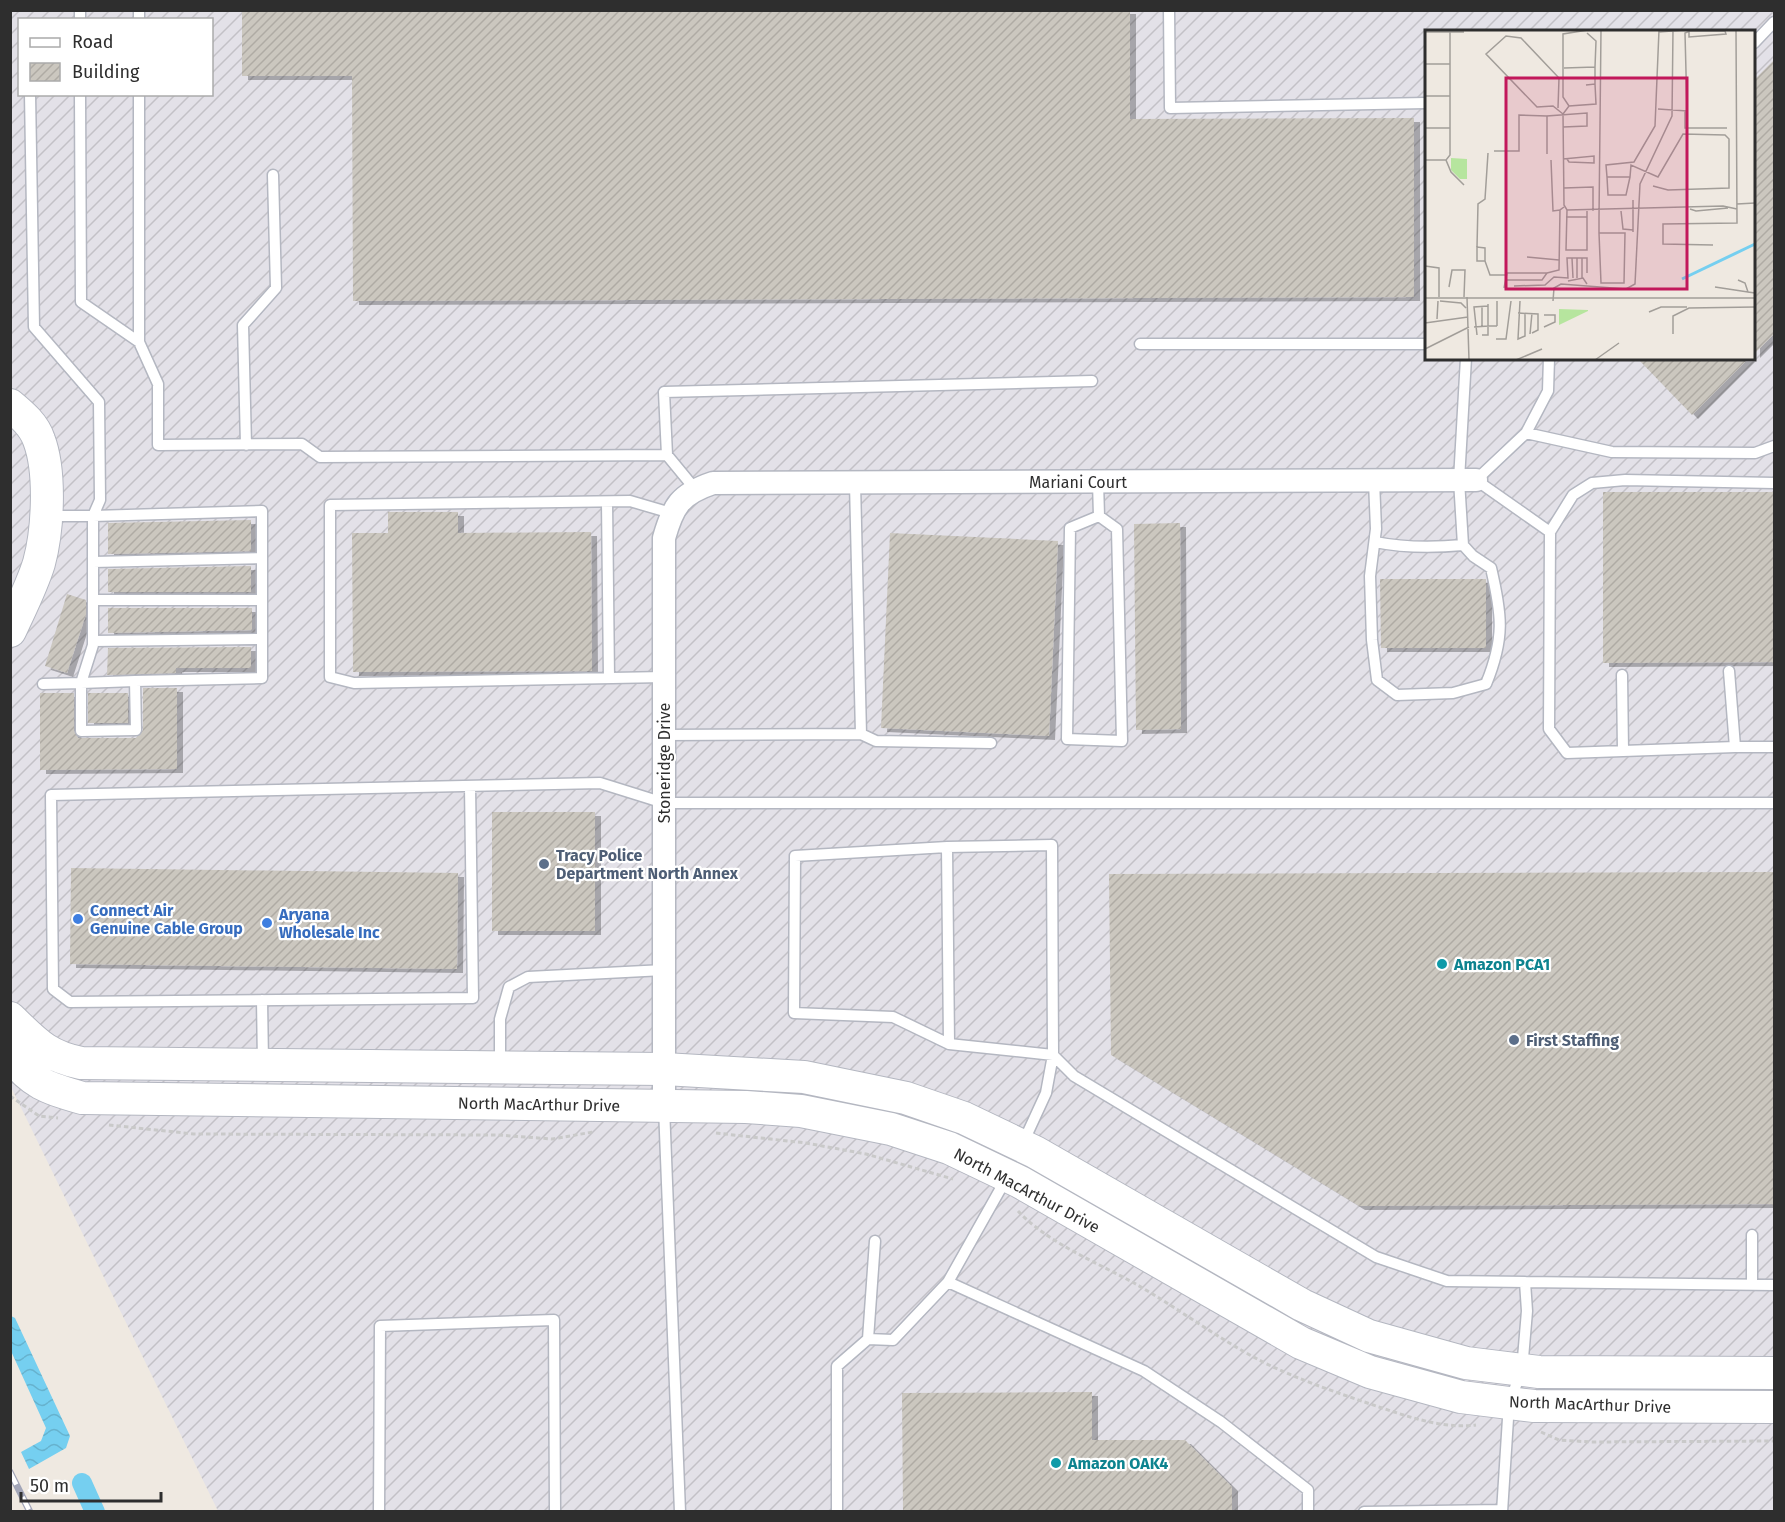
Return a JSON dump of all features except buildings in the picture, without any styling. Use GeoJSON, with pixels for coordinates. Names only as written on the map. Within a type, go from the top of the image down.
{"type":"FeatureCollection","features":[{"type":"Feature","properties":{"kind":"main road"},"geometry":{"type":"LineString","coordinates":[[10,405],[29,421],[39,439],[45,464],[46,516],[39,563],[10,631]]}},
{"type":"Feature","properties":{"kind":"main road","name":"North MacArthur Drive"},"geometry":{"type":"LineString","coordinates":[[10,1018],[41,1049],[59,1059],[81,1063],[664,1070],[804,1077],[883,1093],[964,1118],[1011,1168],[1301,1343],[1382,1375],[1461,1397],[1508,1414],[1534,1406],[1774,1407]]}},
{"type":"Feature","properties":{"kind":"main road","name":"North MacArthur Drive"},"geometry":{"type":"LineString","coordinates":[[10,1053],[21,1069],[45,1087],[82,1098],[801,1110],[880,1126],[1011,1168],[1369,1336],[1466,1363],[1522,1370],[1774,1373]]}},
{"type":"Feature","properties":{"kind":"street","name":"Mariani Court"},"geometry":{"type":"LineString","coordinates":[[683,500],[713,483],[1468,480]]}},
{"type":"Feature","properties":{"kind":"street","name":"Stoneridge Drive"},"geometry":{"type":"LineString","coordinates":[[664,1106],[664,538],[683,500]]}},
{"type":"Feature","properties":{"kind":"lane"},"geometry":{"type":"LineString","coordinates":[[1169,10],[1170,108],[1425,104]]}},
{"type":"Feature","properties":{"kind":"lane"},"geometry":{"type":"LineString","coordinates":[[1755,42],[1774,22]]}},
{"type":"Feature","properties":{"kind":"lane"},"geometry":{"type":"LineString","coordinates":[[30,96],[34,327],[99,402],[100,500],[93,516],[93,641],[81,683],[81,731],[136,730],[135,681]]}},
{"type":"Feature","properties":{"kind":"lane"},"geometry":{"type":"LineString","coordinates":[[80,96],[81,302],[139,342]]}},
{"type":"Feature","properties":{"kind":"lane"},"geometry":{"type":"LineString","coordinates":[[139,96],[139,342],[158,384],[158,446],[302,444],[320,457],[667,455]]}},
{"type":"Feature","properties":{"kind":"lane"},"geometry":{"type":"LineString","coordinates":[[246,445],[243,325],[276,288],[273,175]]}},
{"type":"Feature","properties":{"kind":"lane"},"geometry":{"type":"LineString","coordinates":[[1140,344],[1425,344]]}},
{"type":"Feature","properties":{"kind":"lane"},"geometry":{"type":"LineString","coordinates":[[1374,481],[1375,543],[1370,576],[1372,640],[1377,680],[1396,694],[1453,693],[1486,684],[1498,654],[1500,608],[1491,568],[1463,545],[1468,480],[1466,360]]}},
{"type":"Feature","properties":{"kind":"lane"},"geometry":{"type":"LineString","coordinates":[[1468,480],[1526,433],[1548,391],[1550,360]]}},
{"type":"Feature","properties":{"kind":"lane"},"geometry":{"type":"LineString","coordinates":[[664,677],[354,683],[330,677],[330,505],[683,500],[667,455],[664,392],[1092,381]]}},
{"type":"Feature","properties":{"kind":"lane"},"geometry":{"type":"LineString","coordinates":[[1526,433],[1612,452],[1755,453],[1774,446]]}},
{"type":"Feature","properties":{"kind":"lane"},"geometry":{"type":"LineString","coordinates":[[1468,480],[1550,532]]}},
{"type":"Feature","properties":{"kind":"lane"},"geometry":{"type":"LineString","coordinates":[[1774,483],[1624,480],[1592,483],[1573,495],[1550,532],[1549,729],[1567,753],[1774,747]]}},
{"type":"Feature","properties":{"kind":"lane"},"geometry":{"type":"LineString","coordinates":[[1098,482],[1099,516]]}},
{"type":"Feature","properties":{"kind":"lane"},"geometry":{"type":"LineString","coordinates":[[855,483],[861,734]]}},
{"type":"Feature","properties":{"kind":"lane"},"geometry":{"type":"LineString","coordinates":[[607,502],[609,678]]}},
{"type":"Feature","properties":{"kind":"lane"},"geometry":{"type":"LineString","coordinates":[[43,684],[262,678],[262,511],[46,516]]}},
{"type":"Feature","properties":{"kind":"lane"},"geometry":{"type":"LineString","coordinates":[[1099,516],[1117,529],[1122,741],[1067,739],[1070,528],[1099,516]]}},
{"type":"Feature","properties":{"kind":"lane"},"geometry":{"type":"LineString","coordinates":[[1375,543],[1430,548],[1463,545]]}},
{"type":"Feature","properties":{"kind":"lane"},"geometry":{"type":"LineString","coordinates":[[93,562],[262,558]]}},
{"type":"Feature","properties":{"kind":"lane"},"geometry":{"type":"LineString","coordinates":[[93,600],[262,600]]}},
{"type":"Feature","properties":{"kind":"lane"},"geometry":{"type":"LineString","coordinates":[[93,641],[262,639]]}},
{"type":"Feature","properties":{"kind":"lane"},"geometry":{"type":"LineString","coordinates":[[1728,671],[1735,747]]}},
{"type":"Feature","properties":{"kind":"lane"},"geometry":{"type":"LineString","coordinates":[[1622,675],[1623,751]]}},
{"type":"Feature","properties":{"kind":"lane"},"geometry":{"type":"LineString","coordinates":[[664,735],[861,734],[876,741],[991,743]]}},
{"type":"Feature","properties":{"kind":"lane"},"geometry":{"type":"LineString","coordinates":[[470,786],[473,998],[70,1002],[53,989],[51,795],[600,783],[664,803],[1774,803]]}},
{"type":"Feature","properties":{"kind":"lane"},"geometry":{"type":"LineString","coordinates":[[837,1512],[837,1366],[868,1339],[892,1340],[948,1282],[1011,1168],[1046,1093],[1053,1055],[1052,845],[947,847],[795,856],[794,1013],[893,1017],[949,1044],[1053,1055],[1074,1076],[1376,1257],[1447,1281],[1774,1285]]}},
{"type":"Feature","properties":{"kind":"lane"},"geometry":{"type":"LineString","coordinates":[[947,847],[949,1044]]}},
{"type":"Feature","properties":{"kind":"lane"},"geometry":{"type":"LineString","coordinates":[[500,1068],[500,1019],[509,987],[528,977],[664,970]]}},
{"type":"Feature","properties":{"kind":"lane"},"geometry":{"type":"LineString","coordinates":[[262,1000],[263,1066]]}},
{"type":"Feature","properties":{"kind":"lane"},"geometry":{"type":"LineString","coordinates":[[664,1106],[680,1512]]}},
{"type":"Feature","properties":{"kind":"lane"},"geometry":{"type":"LineString","coordinates":[[1752,1235],[1752,1284]]}},
{"type":"Feature","properties":{"kind":"lane"},"geometry":{"type":"LineString","coordinates":[[868,1339],[875,1241]]}},
{"type":"Feature","properties":{"kind":"lane"},"geometry":{"type":"LineString","coordinates":[[948,1282],[1144,1371],[1221,1422],[1308,1490],[1308,1512]]}},
{"type":"Feature","properties":{"kind":"lane"},"geometry":{"type":"LineString","coordinates":[[1364,1512],[1502,1511],[1508,1414],[1522,1370],[1527,1311],[1525,1282]]}},
{"type":"Feature","properties":{"kind":"lane"},"geometry":{"type":"LineString","coordinates":[[379,1512],[380,1326],[554,1320],[555,1512]]}},
{"type":"Feature","properties":{"kind":"path"},"geometry":{"type":"LineString","coordinates":[[10,1096],[39,1116],[59,1118]]}},
{"type":"Feature","properties":{"kind":"path"},"geometry":{"type":"LineString","coordinates":[[100,1124],[194,1134],[498,1135],[552,1138],[597,1131]]}},
{"type":"Feature","properties":{"kind":"path"},"geometry":{"type":"LineString","coordinates":[[714,1132],[806,1143],[866,1154],[950,1179],[961,1179]]}},
{"type":"Feature","properties":{"kind":"path"},"geometry":{"type":"LineString","coordinates":[[1011,1168],[1012,1205],[1026,1220],[1067,1247],[1145,1290],[1259,1360],[1328,1390],[1401,1415],[1457,1428],[1485,1424],[1508,1414],[1533,1429],[1559,1440],[1774,1442]]}},
{"type":"Feature","properties":{"kind":"shaded area"},"geometry":{"type":"Polygon","coordinates":[[[11,11],[1774,11],[1774,1511],[218,1511],[11,1087],[11,11]]]}},
{"type":"Feature","properties":{"kind":"water"},"geometry":{"type":"Polygon","coordinates":[[[11,1316],[15,1318],[70,1436],[66,1448],[29,1469],[21,1452],[41,1441],[46,1428],[11,1351],[11,1316]]]}},
{"type":"Feature","properties":{"kind":"waterway"},"geometry":{"type":"LineString","coordinates":[[82,1483],[95,1512]]}},
{"type":"Feature","properties":{"kind":"railway"},"geometry":{"type":"LineString","coordinates":[[10,1472],[30,1512]]}},
{"type":"Feature","properties":{"kind":"place","name":"Tracy Police Department North Annex"},"geometry":{"type":"Point","coordinates":[544,864]}},
{"type":"Feature","properties":{"kind":"place","name":"Connect Air Genuine Cable Group"},"geometry":{"type":"Point","coordinates":[78,919]}},
{"type":"Feature","properties":{"kind":"place","name":"Aryana Wholesale Inc"},"geometry":{"type":"Point","coordinates":[267,923]}},
{"type":"Feature","properties":{"kind":"place","name":"Amazon PCA1"},"geometry":{"type":"Point","coordinates":[1442,964]}},
{"type":"Feature","properties":{"kind":"place","name":"First Staffing"},"geometry":{"type":"Point","coordinates":[1514,1040]}},
{"type":"Feature","properties":{"kind":"place","name":"Amazon OAK4"},"geometry":{"type":"Point","coordinates":[1056,1463]}}]}
